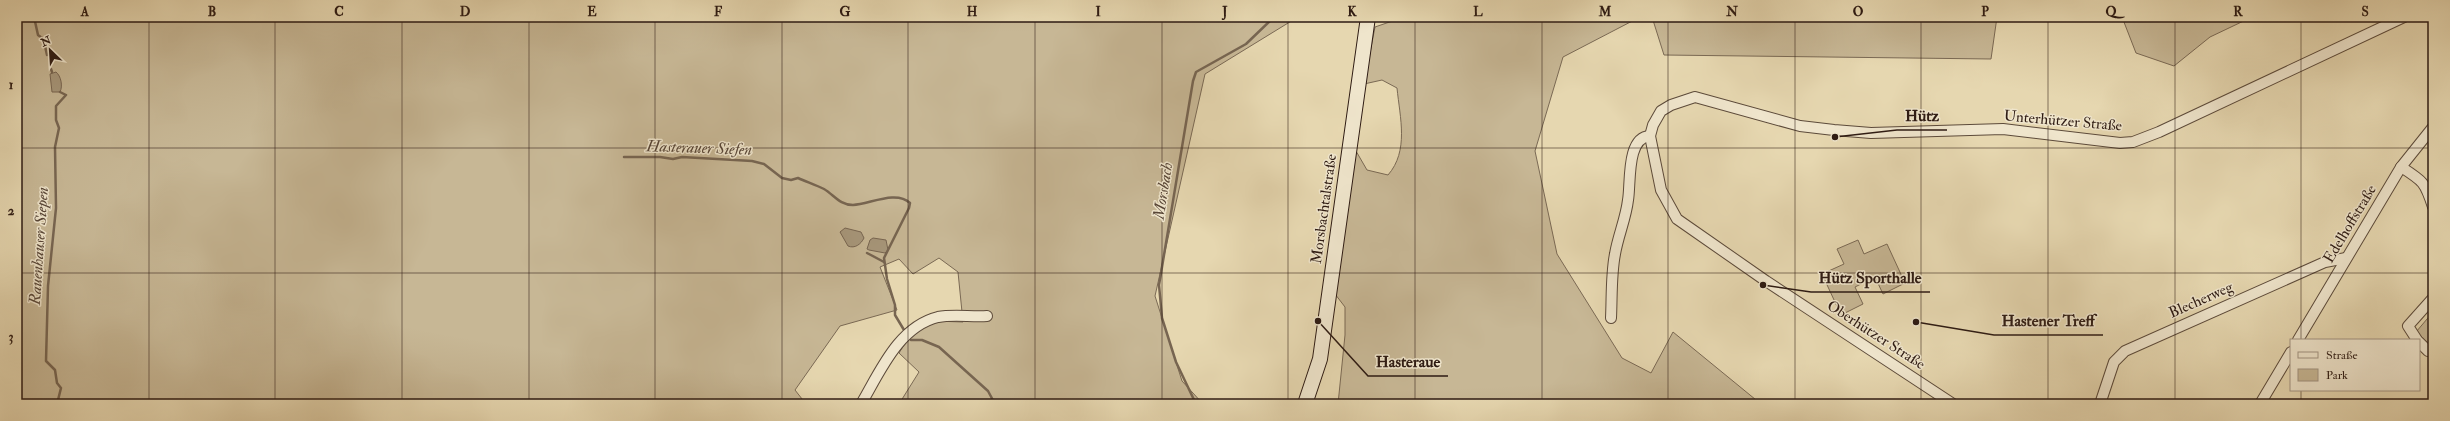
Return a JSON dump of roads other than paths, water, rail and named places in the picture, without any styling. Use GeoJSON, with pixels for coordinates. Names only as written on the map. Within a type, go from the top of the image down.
{"type":"FeatureCollection","features":[{"type":"Feature","properties":{"kind":"main road","name":"Morsbachtalstraße"},"geometry":{"type":"LineString","coordinates":[[1305,404],[1320,359],[1368,17]]}},
{"type":"Feature","properties":{"kind":"street","name":"Unterhützer Straße"},"geometry":{"type":"LineString","coordinates":[[1650,136],[1658,116],[1671,104],[1695,97],[1800,126],[1834,130],[1871,132],[2003,129],[2107,142],[2133,142],[2165,130],[2404,17]]}},
{"type":"Feature","properties":{"kind":"street","name":"Edelhoffstraße"},"geometry":{"type":"LineString","coordinates":[[2299,339],[2401,167],[2433,127]]}},
{"type":"Feature","properties":{"kind":"street"},"geometry":{"type":"LineString","coordinates":[[1611,318],[1614,255],[1628,202],[1630,167],[1634,149],[1640,140],[1650,136]]}},
{"type":"Feature","properties":{"kind":"street","name":"Oberhützer Straße"},"geometry":{"type":"LineString","coordinates":[[1650,136],[1661,190],[1670,211],[1681,223],[1952,404]]}},
{"type":"Feature","properties":{"kind":"street"},"geometry":{"type":"LineString","coordinates":[[2401,167],[2420,179],[2426,187],[2433,207]]}},
{"type":"Feature","properties":{"kind":"street","name":"Blecherweg"},"geometry":{"type":"LineString","coordinates":[[2100,404],[2114,362],[2125,350],[2324,262],[2346,258]]}},
{"type":"Feature","properties":{"kind":"street"},"geometry":{"type":"LineString","coordinates":[[2417,339],[2408,326],[2433,298]]}},
{"type":"Feature","properties":{"kind":"street"},"geometry":{"type":"LineString","coordinates":[[861,404],[896,347],[906,334],[917,326],[939,317],[987,316]]}},
{"type":"Feature","properties":{"kind":"street"},"geometry":{"type":"LineString","coordinates":[[2420,343],[2428,351],[2433,348]]}},
{"type":"Feature","properties":{"kind":"street"},"geometry":{"type":"LineString","coordinates":[[2260,404],[2290,354]]}},
{"type":"Feature","properties":{"kind":"waterway","name":"Rauenhauser Siepen"},"geometry":{"type":"LineString","coordinates":[[34,17],[38,35],[46,41],[45,46],[47,55]]}},
{"type":"Feature","properties":{"kind":"waterway","name":"Morsbach"},"geometry":{"type":"LineString","coordinates":[[1196,404],[1176,362],[1162,318],[1159,285],[1193,81],[1196,72],[1246,44],[1274,17]]}},
{"type":"Feature","properties":{"kind":"waterway","name":"Rauenhauser Siepen"},"geometry":{"type":"LineString","coordinates":[[57,404],[61,388],[57,383],[55,370],[46,361],[48,286],[56,208],[55,147],[59,128],[56,120],[56,106],[66,95],[60,92]]}},
{"type":"Feature","properties":{"kind":"waterway","name":"Hasterauer Siefen"},"geometry":{"type":"LineString","coordinates":[[624,157],[660,157],[673,159],[682,157],[752,161],[764,164],[782,178],[791,180],[798,178],[828,191],[841,202],[848,205],[890,198],[904,199],[910,203],[909,208],[884,258],[887,279],[895,305],[895,315],[904,330]]}},
{"type":"Feature","properties":{"kind":"waterway"},"geometry":{"type":"LineString","coordinates":[[867,253],[884,262]]}},
{"type":"Feature","properties":{"kind":"waterway","name":"Hasterauer Siefen"},"geometry":{"type":"LineString","coordinates":[[911,340],[922,340],[939,347],[988,391],[995,404]]}},
{"type":"Feature","properties":{"kind":"place","name":"Hütz"},"geometry":{"type":"Point","coordinates":[1835,137]}},
{"type":"Feature","properties":{"kind":"place","name":"Hütz Sporthalle"},"geometry":{"type":"Point","coordinates":[1763,285]}},
{"type":"Feature","properties":{"kind":"place","name":"Hasteraue"},"geometry":{"type":"Point","coordinates":[1318,321]}},
{"type":"Feature","properties":{"kind":"place","name":"Hastener Treff"},"geometry":{"type":"Point","coordinates":[1916,322]}}]}
